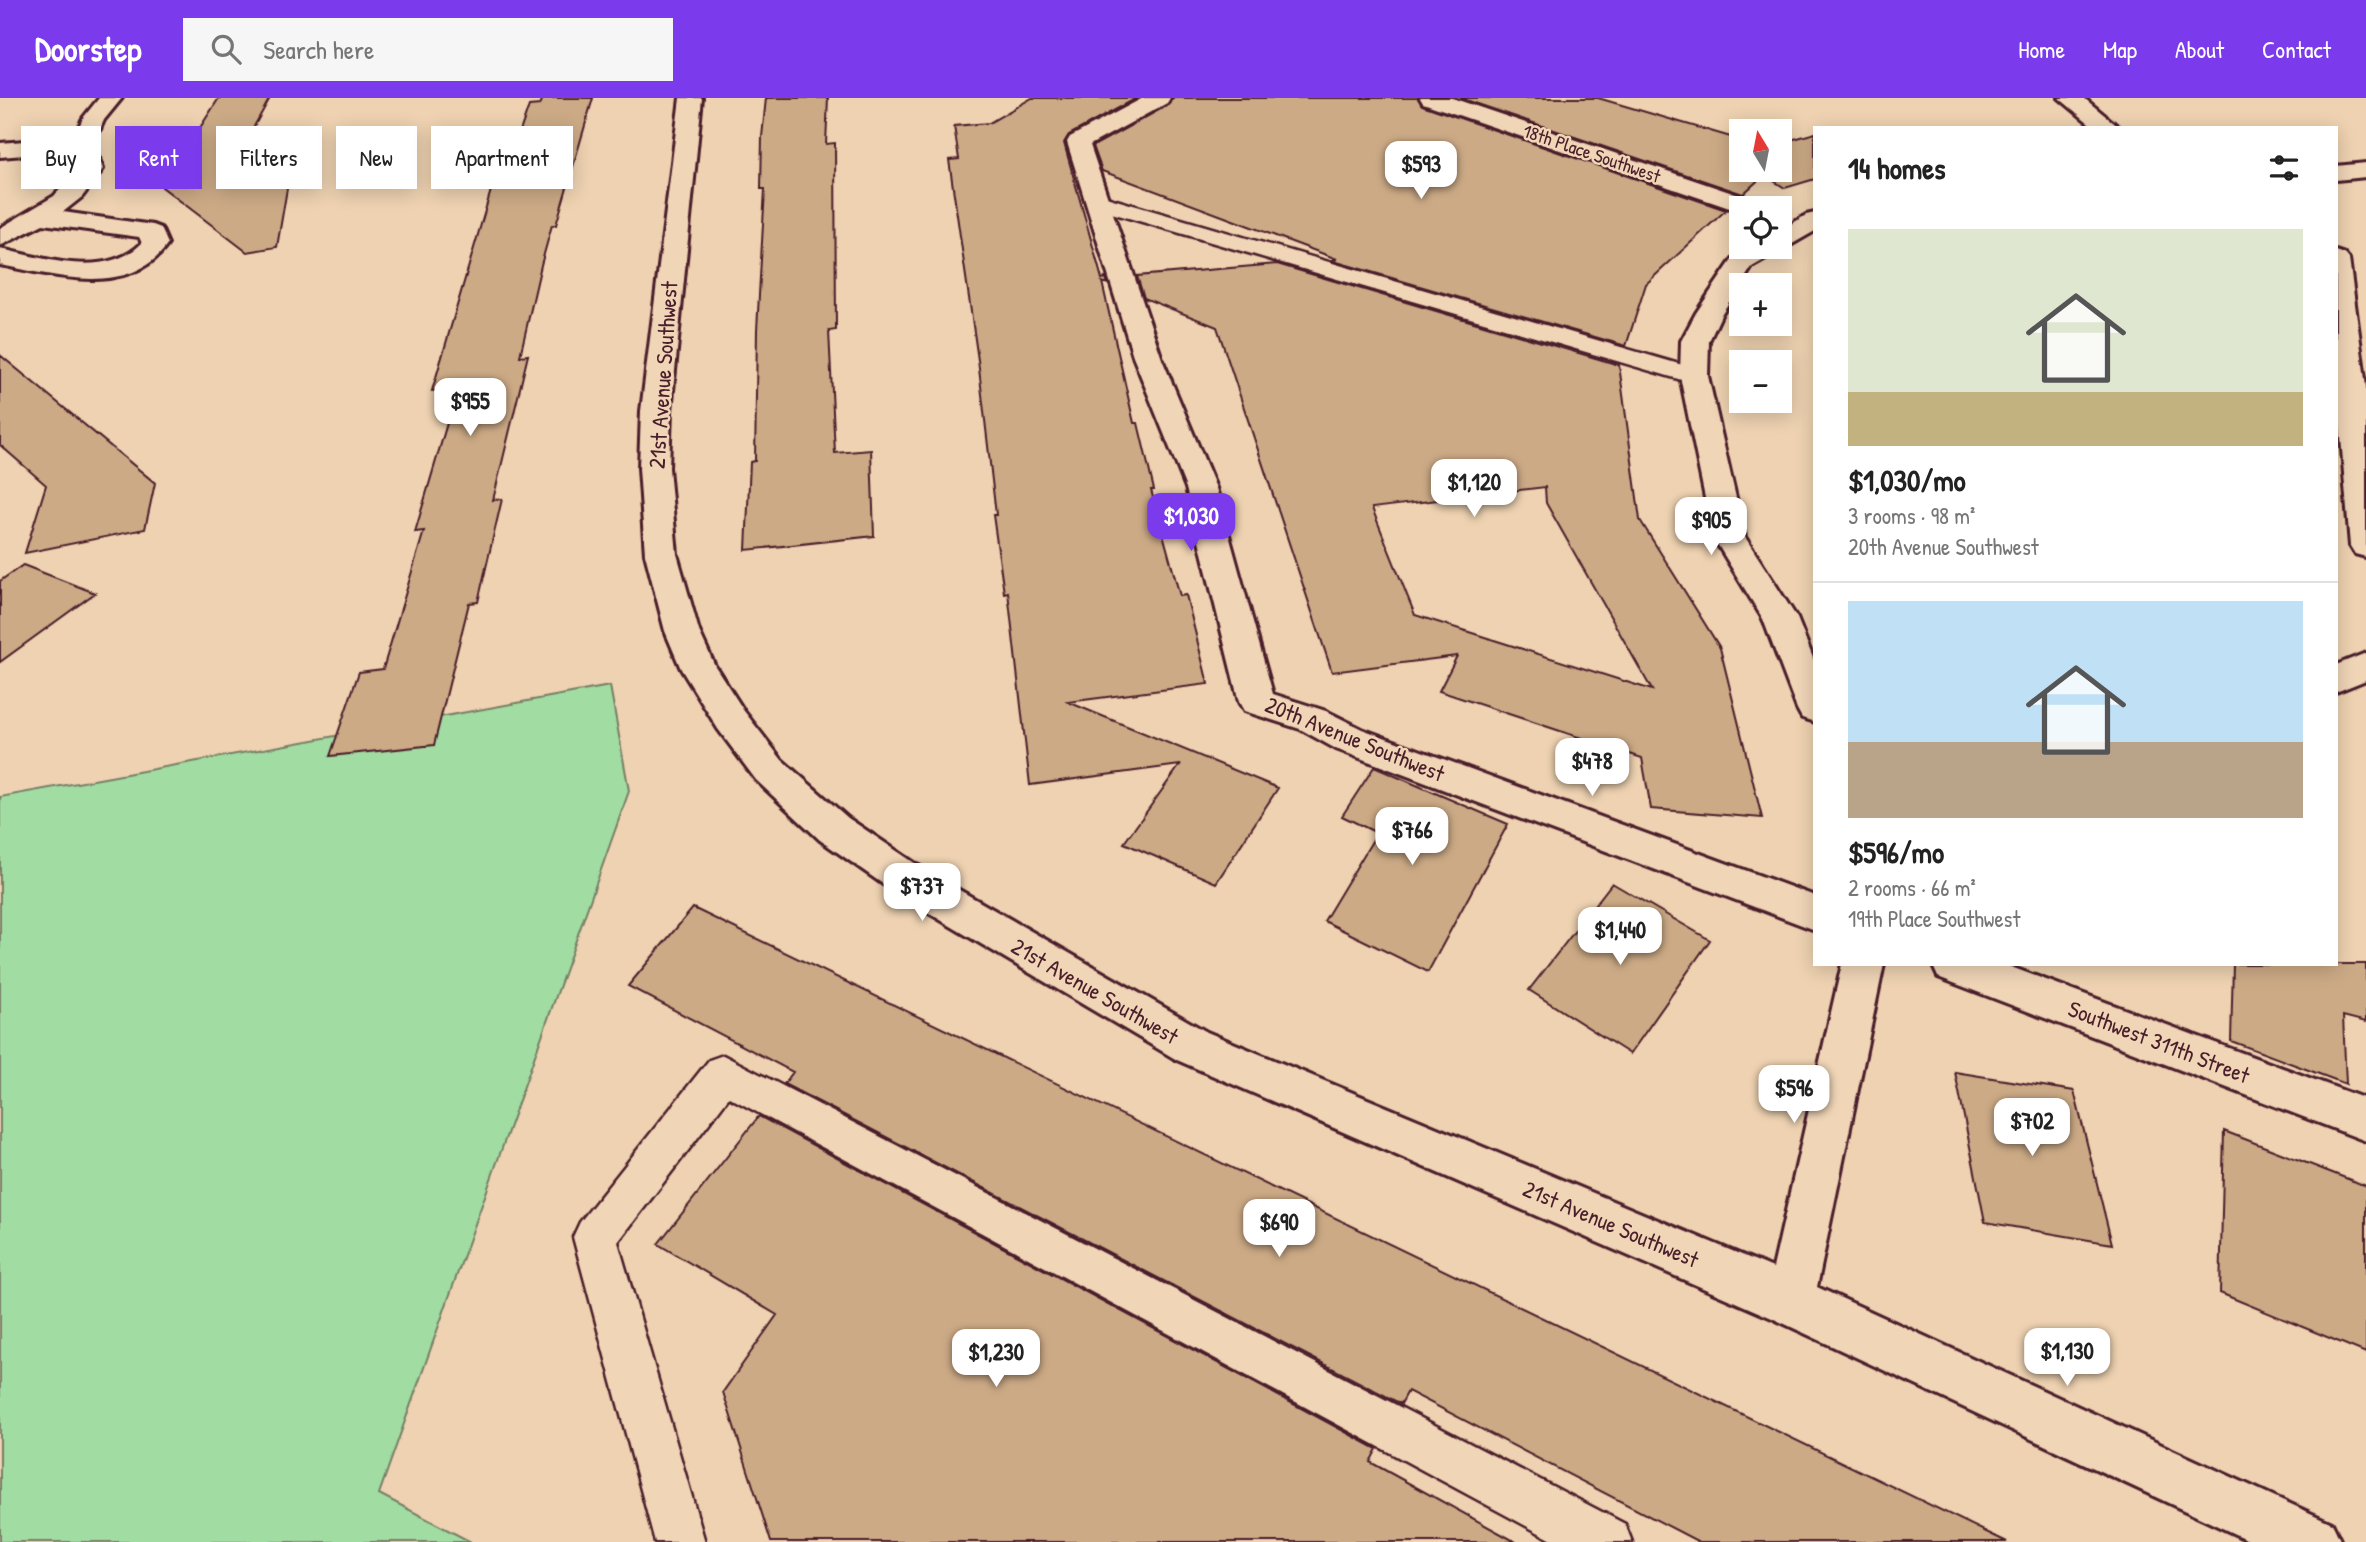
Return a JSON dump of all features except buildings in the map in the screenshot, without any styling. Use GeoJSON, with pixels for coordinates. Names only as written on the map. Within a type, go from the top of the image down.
{"type":"FeatureCollection","features":[{"type":"Feature","properties":{"kind":"street"},"geometry":{"type":"LineString","coordinates":[[90,126],[111,98]]}},
{"type":"Feature","properties":{"kind":"street","name":"21st Avenue Southwest"},"geometry":{"type":"LineString","coordinates":[[691,98],[656,411],[654,468],[657,519],[669,588],[682,631],[699,669],[730,720],[769,770],[834,829],[914,884],[1192,1046],[1790,1300],[2313,1542]]}},
{"type":"Feature","properties":{"kind":"street","name":"20th Avenue Southwest"},"geometry":{"type":"LineString","coordinates":[[1159,98],[1078,142],[1148,359],[1201,488],[1257,702],[1313,720],[1349,739],[1813,912]]}},
{"type":"Feature","properties":{"kind":"street","name":"18th Place Southwest"},"geometry":{"type":"LineString","coordinates":[[1431,98],[1729,200]]}},
{"type":"Feature","properties":{"kind":"street"},"geometry":{"type":"LineString","coordinates":[[2070,98],[2106,126]]}},
{"type":"Feature","properties":{"kind":"street"},"geometry":{"type":"LineString","coordinates":[[0,150],[21,148]]}},
{"type":"Feature","properties":{"kind":"street"},"geometry":{"type":"LineString","coordinates":[[2338,173],[2366,170]]}},
{"type":"Feature","properties":{"kind":"street"},"geometry":{"type":"LineString","coordinates":[[0,237],[77,189]]}},
{"type":"Feature","properties":{"kind":"street"},"geometry":{"type":"LineString","coordinates":[[0,257],[81,271],[100,271],[138,260],[155,244],[152,233],[144,230],[36,216]]}},
{"type":"Feature","properties":{"kind":"street"},"geometry":{"type":"LineString","coordinates":[[1749,259],[1743,262],[1709,313],[1695,341],[1694,376],[1729,537],[1780,618],[1813,704]]}},
{"type":"Feature","properties":{"kind":"street"},"geometry":{"type":"LineString","coordinates":[[2338,271],[2360,400],[2366,546]]}},
{"type":"Feature","properties":{"kind":"street"},"geometry":{"type":"LineString","coordinates":[[2338,678],[2366,666]]}},
{"type":"Feature","properties":{"kind":"street"},"geometry":{"type":"LineString","coordinates":[[1790,1300],[1863,966]]}},
{"type":"Feature","properties":{"kind":"street","name":"Southwest 311th Street"},"geometry":{"type":"LineString","coordinates":[[1958,966],[2366,1120]]}},
{"type":"Feature","properties":{"kind":"lane"},"geometry":{"type":"LineString","coordinates":[[1099,202],[1694,376]]}},
{"type":"Feature","properties":{"kind":"lane"},"geometry":{"type":"LineString","coordinates":[[680,1542],[595,1237],[723,1073],[1607,1542]]}},
{"type":"Feature","properties":{"kind":"green space"},"geometry":{"type":"Polygon","coordinates":[[[610,686],[629,791],[379,1494],[471,1542],[0,1542],[0,797],[610,686]]]}}]}
